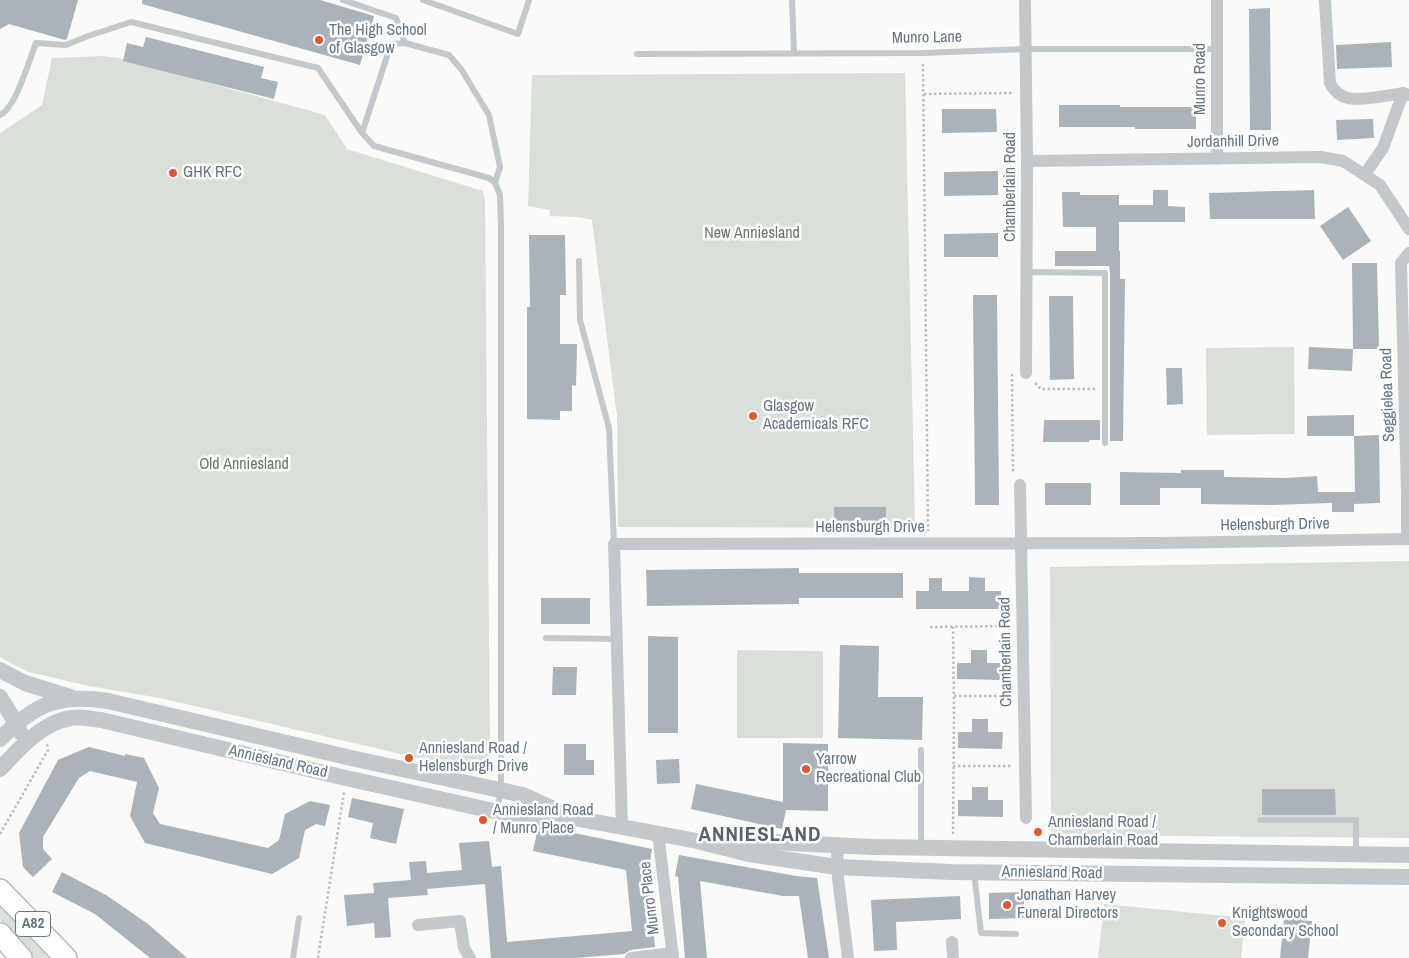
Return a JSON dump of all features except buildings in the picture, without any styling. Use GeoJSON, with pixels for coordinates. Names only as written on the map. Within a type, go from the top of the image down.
{"type":"FeatureCollection","features":[{"type":"Feature","properties":{"kind":"main road","name":"A82"},"geometry":{"type":"LineString","coordinates":[[0,890],[66,958]]}},
{"type":"Feature","properties":{"kind":"main road"},"geometry":{"type":"LineString","coordinates":[[0,934],[21,958]]}},
{"type":"Feature","properties":{"kind":"street","name":"Chamberlain Road"},"geometry":{"type":"LineString","coordinates":[[1025,0],[1027,161],[1026,373]]}},
{"type":"Feature","properties":{"kind":"street","name":"Munro Road"},"geometry":{"type":"LineString","coordinates":[[1217,0],[1217,159]]}},
{"type":"Feature","properties":{"kind":"street"},"geometry":{"type":"LineString","coordinates":[[1325,0],[1330,83],[1334,90],[1339,95],[1349,99],[1406,94],[1383,148],[1365,174]]}},
{"type":"Feature","properties":{"kind":"street","name":"Jordanhill Drive"},"geometry":{"type":"LineString","coordinates":[[1027,161],[1321,157],[1343,161],[1380,185],[1409,229]]}},
{"type":"Feature","properties":{"kind":"street","name":"Seggielea Road"},"geometry":{"type":"LineString","coordinates":[[1408,539],[1401,263],[1409,253]]}},
{"type":"Feature","properties":{"kind":"street","name":"Chamberlain Road"},"geometry":{"type":"LineString","coordinates":[[1020,485],[1026,818]]}},
{"type":"Feature","properties":{"kind":"street","name":"Helensburgh Drive"},"geometry":{"type":"LineString","coordinates":[[614,544],[1156,543],[1408,539]]}},
{"type":"Feature","properties":{"kind":"street"},"geometry":{"type":"LineString","coordinates":[[614,544],[622,827]]}},
{"type":"Feature","properties":{"kind":"street","name":"Anniesland Road"},"geometry":{"type":"LineString","coordinates":[[0,670],[25,683],[75,698]]}},
{"type":"Feature","properties":{"kind":"street"},"geometry":{"type":"LineString","coordinates":[[0,697],[16,723],[25,743]]}},
{"type":"Feature","properties":{"kind":"street","name":"Anniesland Road"},"geometry":{"type":"LineString","coordinates":[[0,739],[16,723],[46,704],[75,698],[91,698],[331,754],[523,795],[574,818]]}},
{"type":"Feature","properties":{"kind":"street","name":"Anniesland Road"},"geometry":{"type":"LineString","coordinates":[[0,770],[25,743],[47,727],[71,718],[85,718],[101,720],[520,817],[574,818],[697,841],[749,854],[837,867],[974,872],[1409,877]]}},
{"type":"Feature","properties":{"kind":"street","name":"Munro Place"},"geometry":{"type":"LineString","coordinates":[[658,833],[673,956]]}},
{"type":"Feature","properties":{"kind":"street","name":"Anniesland Road"},"geometry":{"type":"LineString","coordinates":[[697,841],[735,838],[873,847],[1409,855]]}},
{"type":"Feature","properties":{"kind":"street"},"geometry":{"type":"LineString","coordinates":[[837,845],[837,867],[848,958]]}},
{"type":"Feature","properties":{"kind":"street"},"geometry":{"type":"LineString","coordinates":[[418,925],[460,922],[464,948],[470,958]]}},
{"type":"Feature","properties":{"kind":"street"},"geometry":{"type":"LineString","coordinates":[[952,942],[953,958]]}},
{"type":"Feature","properties":{"kind":"street"},"geometry":{"type":"LineString","coordinates":[[631,958],[673,956]]}},
{"type":"Feature","properties":{"kind":"lane"},"geometry":{"type":"LineString","coordinates":[[343,0],[396,18],[405,43]]}},
{"type":"Feature","properties":{"kind":"lane"},"geometry":{"type":"LineString","coordinates":[[423,0],[518,34],[529,0]]}},
{"type":"Feature","properties":{"kind":"lane"},"geometry":{"type":"LineString","coordinates":[[792,0],[794,53]]}},
{"type":"Feature","properties":{"kind":"lane"},"geometry":{"type":"LineString","coordinates":[[0,115],[6,112],[18,93],[36,43],[66,45],[131,22],[318,68],[362,133],[374,146],[489,178],[495,183],[500,196],[501,224],[501,790],[497,812]]}},
{"type":"Feature","properties":{"kind":"lane"},"geometry":{"type":"LineString","coordinates":[[362,133],[391,44],[405,43],[449,55],[461,69],[489,116],[500,167],[495,183]]}},
{"type":"Feature","properties":{"kind":"lane","name":"Munro Lane"},"geometry":{"type":"LineString","coordinates":[[637,54],[923,52],[1026,49],[1217,49]]}},
{"type":"Feature","properties":{"kind":"lane"},"geometry":{"type":"LineString","coordinates":[[579,261],[580,320],[609,428],[614,544]]}},
{"type":"Feature","properties":{"kind":"lane"},"geometry":{"type":"LineString","coordinates":[[1027,272],[1105,273],[1105,443]]}},
{"type":"Feature","properties":{"kind":"lane"},"geometry":{"type":"LineString","coordinates":[[546,638],[616,639]]}},
{"type":"Feature","properties":{"kind":"lane"},"geometry":{"type":"LineString","coordinates":[[921,750],[921,848]]}},
{"type":"Feature","properties":{"kind":"lane"},"geometry":{"type":"LineString","coordinates":[[1260,820],[1356,820],[1356,854]]}},
{"type":"Feature","properties":{"kind":"lane"},"geometry":{"type":"LineString","coordinates":[[974,872],[981,933],[1016,934]]}},
{"type":"Feature","properties":{"kind":"lane"},"geometry":{"type":"LineString","coordinates":[[293,958],[299,918]]}},
{"type":"Feature","properties":{"kind":"path"},"geometry":{"type":"LineString","coordinates":[[923,52],[928,544]]}},
{"type":"Feature","properties":{"kind":"path"},"geometry":{"type":"LineString","coordinates":[[924,94],[1026,93]]}},
{"type":"Feature","properties":{"kind":"path"},"geometry":{"type":"LineString","coordinates":[[1020,485],[1013,484],[1012,374],[1026,373],[1041,389],[1105,389]]}},
{"type":"Feature","properties":{"kind":"path"},"geometry":{"type":"LineString","coordinates":[[952,848],[953,626]]}},
{"type":"Feature","properties":{"kind":"path"},"geometry":{"type":"LineString","coordinates":[[930,627],[1022,626]]}},
{"type":"Feature","properties":{"kind":"path"},"geometry":{"type":"LineString","coordinates":[[954,696],[1024,696]]}},
{"type":"Feature","properties":{"kind":"path"},"geometry":{"type":"LineString","coordinates":[[953,766],[1025,766]]}},
{"type":"Feature","properties":{"kind":"path"},"geometry":{"type":"LineString","coordinates":[[318,958],[346,778]]}},
{"type":"Feature","properties":{"kind":"green space","name":"Old Anniesland"},"geometry":{"type":"Polygon","coordinates":[[[103,56],[119,58],[325,115],[347,149],[483,191],[485,200],[490,756],[485,764],[477,770],[474,771],[160,698],[89,686],[29,672],[0,657],[0,133],[42,105],[52,58],[103,56]]]}},
{"type":"Feature","properties":{"kind":"green space","name":"New Anniesland"},"geometry":{"type":"Polygon","coordinates":[[[905,73],[915,528],[618,527],[617,416],[592,220],[579,217],[550,216],[550,210],[528,206],[532,75],[905,73]]]}},
{"type":"Feature","properties":{"kind":"green space"},"geometry":{"type":"Polygon","coordinates":[[[1294,347],[1295,434],[1207,435],[1206,348],[1294,347]]]}},
{"type":"Feature","properties":{"kind":"green space"},"geometry":{"type":"Polygon","coordinates":[[[1409,561],[1409,838],[1051,835],[1050,567],[1409,561]]]}},
{"type":"Feature","properties":{"kind":"green space"},"geometry":{"type":"Polygon","coordinates":[[[737,650],[823,651],[823,738],[737,738],[737,650]]]}},
{"type":"Feature","properties":{"kind":"green space"},"geometry":{"type":"Polygon","coordinates":[[[1104,904],[1245,918],[1241,958],[1098,958],[1104,904]]]}},
{"type":"Feature","properties":{"kind":"green space"},"geometry":{"type":"Polygon","coordinates":[[[0,907],[49,958],[33,958],[0,920],[0,907]]]}},
{"type":"Feature","properties":{"kind":"place","name":"The High School of Glasgow"},"geometry":{"type":"Point","coordinates":[319,40]}},
{"type":"Feature","properties":{"kind":"place","name":"GHK RFC"},"geometry":{"type":"Point","coordinates":[173,173]}},
{"type":"Feature","properties":{"kind":"place","name":"Glasgow Academicals RFC"},"geometry":{"type":"Point","coordinates":[753,416]}},
{"type":"Feature","properties":{"kind":"place","name":"Anniesland Road / Helensburgh Drive"},"geometry":{"type":"Point","coordinates":[409,758]}},
{"type":"Feature","properties":{"kind":"place","name":"Yarrow Recreational Club"},"geometry":{"type":"Point","coordinates":[806,769]}},
{"type":"Feature","properties":{"kind":"place","name":"Anniesland Road / Munro Place"},"geometry":{"type":"Point","coordinates":[483,820]}},
{"type":"Feature","properties":{"kind":"place","name":"Anniesland Road / Chamberlain Road"},"geometry":{"type":"Point","coordinates":[1038,832]}},
{"type":"Feature","properties":{"kind":"place","name":"Jonathan Harvey Funeral Directors"},"geometry":{"type":"Point","coordinates":[1007,905]}},
{"type":"Feature","properties":{"kind":"place","name":"Knightswood Secondary School"},"geometry":{"type":"Point","coordinates":[1222,923]}},
{"type":"Feature","properties":{"kind":"district","name":"ANNIESLAND"},"geometry":{"type":"Point","coordinates":[760,835]}}]}
